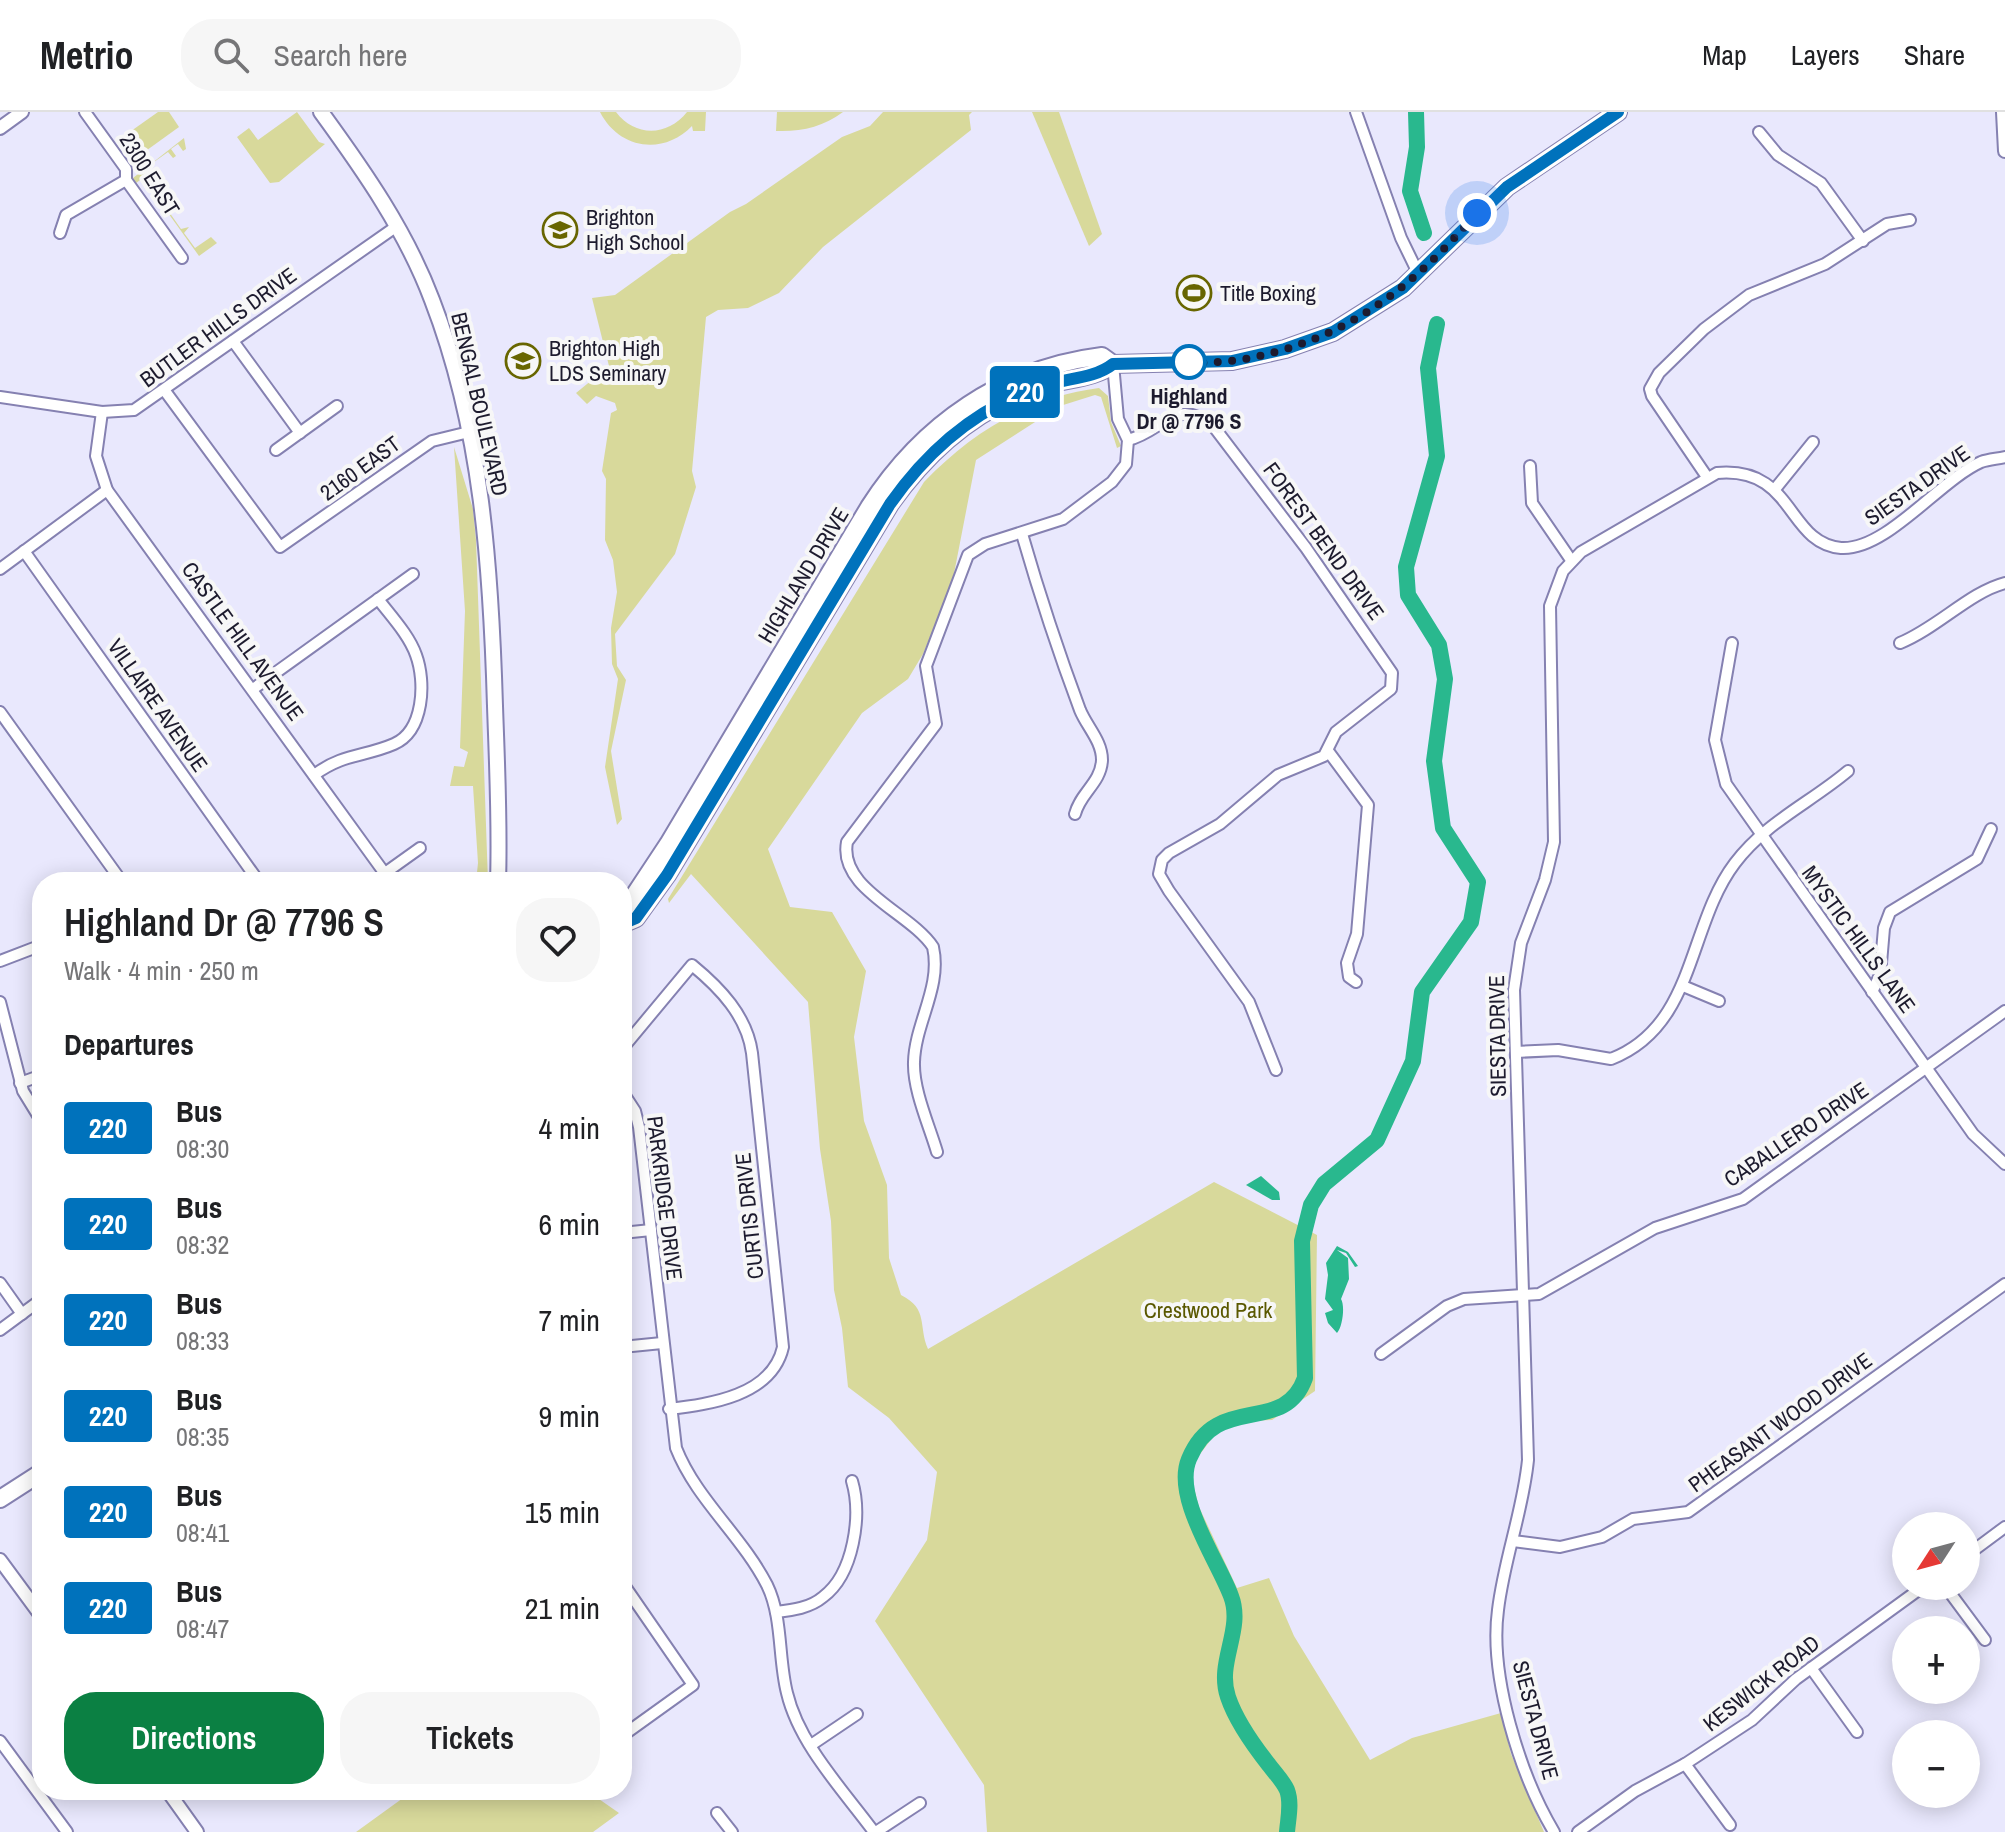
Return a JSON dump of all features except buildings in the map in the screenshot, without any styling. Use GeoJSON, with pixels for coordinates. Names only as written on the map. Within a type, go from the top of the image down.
{"type":"FeatureCollection","features":[{"type":"Feature","properties":{"kind":"main road","name":"BENGAL BOULEVARD"},"geometry":{"type":"LineString","coordinates":[[321,112],[397,226],[433,301],[469,432],[488,542],[498,872]]}},
{"type":"Feature","properties":{"kind":"main road","name":"HIGHLAND DRIVE"},"geometry":{"type":"LineString","coordinates":[[632,898],[668,844],[875,499],[905,457],[953,414],[1006,383],[1085,358],[1102,356],[1113,364],[1222,362],[1292,347],[1361,317],[1419,275],[1507,187],[1618,112]]}},
{"type":"Feature","properties":{"kind":"main road"},"geometry":{"type":"LineString","coordinates":[[0,1499],[32,1478]]}},
{"type":"Feature","properties":{"kind":"street"},"geometry":{"type":"LineString","coordinates":[[0,128],[22,112]]}},
{"type":"Feature","properties":{"kind":"street","name":"2300 EAST"},"geometry":{"type":"LineString","coordinates":[[85,112],[126,169],[126,180],[182,258]]}},
{"type":"Feature","properties":{"kind":"street"},"geometry":{"type":"LineString","coordinates":[[1356,112],[1401,238],[1419,275]]}},
{"type":"Feature","properties":{"kind":"street"},"geometry":{"type":"LineString","coordinates":[[2003,112],[2005,151]]}},
{"type":"Feature","properties":{"kind":"street"},"geometry":{"type":"LineString","coordinates":[[1759,132],[1778,155],[1821,183],[1863,241]]}},
{"type":"Feature","properties":{"kind":"street"},"geometry":{"type":"LineString","coordinates":[[60,233],[66,215],[126,180]]}},
{"type":"Feature","properties":{"kind":"street"},"geometry":{"type":"LineString","coordinates":[[1530,466],[1532,503],[1571,560],[1707,477],[1652,396],[1650,389],[1659,373],[1715,319],[1749,295],[1825,264],[1887,224],[1910,220]]}},
{"type":"Feature","properties":{"kind":"street","name":"BUTLER HILLS DRIVE"},"geometry":{"type":"LineString","coordinates":[[0,397],[102,412],[134,410],[397,226]]}},
{"type":"Feature","properties":{"kind":"street"},"geometry":{"type":"LineString","coordinates":[[233,341],[300,433]]}},
{"type":"Feature","properties":{"kind":"street"},"geometry":{"type":"LineString","coordinates":[[937,1152],[914,1063],[932,991],[933,947],[854,877],[847,865],[845,850],[852,834],[936,724],[926,666],[968,555],[985,544],[1063,519],[1112,482],[1126,464],[1128,440],[1118,419],[1113,364]]}},
{"type":"Feature","properties":{"kind":"street","name":"2160 EAST"},"geometry":{"type":"LineString","coordinates":[[165,391],[280,547],[432,441],[469,432]]}},
{"type":"Feature","properties":{"kind":"street"},"geometry":{"type":"LineString","coordinates":[[276,450],[337,406]]}},
{"type":"Feature","properties":{"kind":"street","name":"CASTLE HILL AVENUE"},"geometry":{"type":"LineString","coordinates":[[102,412],[96,456],[107,490],[384,872]]}},
{"type":"Feature","properties":{"kind":"street","name":"FOREST BEND DRIVE"},"geometry":{"type":"LineString","coordinates":[[1128,440],[1181,413],[1193,413],[1214,427],[1306,548],[1392,673],[1391,689],[1336,732],[1328,751],[1316,761],[1278,775],[1220,824],[1169,853],[1159,867],[1159,874],[1169,891],[1249,1002],[1276,1070]]}},
{"type":"Feature","properties":{"kind":"street"},"geometry":{"type":"LineString","coordinates":[[1775,489],[1813,442]]}},
{"type":"Feature","properties":{"kind":"street","name":"SIESTA DRIVE"},"geometry":{"type":"LineString","coordinates":[[1707,477],[1739,473],[1775,489],[1814,537],[1841,548],[1868,543],[1980,463],[2005,457]]}},
{"type":"Feature","properties":{"kind":"street"},"geometry":{"type":"LineString","coordinates":[[0,569],[107,490]]}},
{"type":"Feature","properties":{"kind":"street"},"geometry":{"type":"LineString","coordinates":[[1022,534],[1048,624],[1083,718],[1101,749],[1099,776],[1077,803],[1075,814]]}},
{"type":"Feature","properties":{"kind":"street","name":"VILLAIRE AVENUE"},"geometry":{"type":"LineString","coordinates":[[24,551],[252,872]]}},
{"type":"Feature","properties":{"kind":"street","name":"SIESTA DRIVE"},"geometry":{"type":"LineString","coordinates":[[1554,1832],[1523,1764],[1498,1661],[1498,1609],[1528,1460],[1516,966],[1554,842],[1550,606],[1556,583],[1571,560]]}},
{"type":"Feature","properties":{"kind":"street"},"geometry":{"type":"LineString","coordinates":[[253,689],[413,574]]}},
{"type":"Feature","properties":{"kind":"street"},"geometry":{"type":"LineString","coordinates":[[1900,643],[1926,632],[1985,591],[2005,583]]}},
{"type":"Feature","properties":{"kind":"street"},"geometry":{"type":"LineString","coordinates":[[314,775],[345,756],[394,744],[411,731],[417,719],[420,705],[416,654],[378,599]]}},
{"type":"Feature","properties":{"kind":"street","name":"MYSTIC HILLS LANE"},"geometry":{"type":"LineString","coordinates":[[1732,643],[1715,740],[1726,784],[1925,1068],[1982,1145],[2005,1164]]}},
{"type":"Feature","properties":{"kind":"street"},"geometry":{"type":"LineString","coordinates":[[0,712],[115,872]]}},
{"type":"Feature","properties":{"kind":"street"},"geometry":{"type":"LineString","coordinates":[[1328,751],[1368,805],[1357,934],[1347,963],[1349,977],[1356,982]]}},
{"type":"Feature","properties":{"kind":"street"},"geometry":{"type":"LineString","coordinates":[[1516,1052],[1558,1050],[1605,1060],[1616,1057],[1658,1026],[1683,986],[1718,891],[1759,835],[1848,771]]}},
{"type":"Feature","properties":{"kind":"street"},"geometry":{"type":"LineString","coordinates":[[1872,992],[1880,975],[1884,928],[1890,912],[1977,859],[1991,829]]}},
{"type":"Feature","properties":{"kind":"street"},"geometry":{"type":"LineString","coordinates":[[394,872],[420,848]]}},
{"type":"Feature","properties":{"kind":"street"},"geometry":{"type":"LineString","coordinates":[[0,961],[32,949]]}},
{"type":"Feature","properties":{"kind":"street","name":"CURTIS DRIVE"},"geometry":{"type":"LineString","coordinates":[[632,1037],[692,965],[734,1008],[750,1039],[783,1347],[775,1366],[740,1394],[718,1403],[669,1409]]}},
{"type":"Feature","properties":{"kind":"street"},"geometry":{"type":"LineString","coordinates":[[1683,986],[1719,1001]]}},
{"type":"Feature","properties":{"kind":"street"},"geometry":{"type":"LineString","coordinates":[[0,1002],[20,1083],[32,1104]]}},
{"type":"Feature","properties":{"kind":"street","name":"CABALLERO DRIVE"},"geometry":{"type":"LineString","coordinates":[[1381,1354],[1447,1306],[1464,1299],[1524,1296],[1560,1285],[1655,1228],[1743,1199],[2005,1011]]}},
{"type":"Feature","properties":{"kind":"street"},"geometry":{"type":"LineString","coordinates":[[20,1083],[32,1079]]}},
{"type":"Feature","properties":{"kind":"street","name":"PARKRIDGE DRIVE"},"geometry":{"type":"LineString","coordinates":[[632,1106],[639,1127],[669,1409],[681,1460],[758,1570],[776,1612],[787,1693],[811,1745],[875,1832]]}},
{"type":"Feature","properties":{"kind":"street"},"geometry":{"type":"LineString","coordinates":[[632,1232],[651,1230]]}},
{"type":"Feature","properties":{"kind":"street"},"geometry":{"type":"LineString","coordinates":[[0,1283],[22,1314]]}},
{"type":"Feature","properties":{"kind":"street","name":"PHEASANT WOOD DRIVE"},"geometry":{"type":"LineString","coordinates":[[1513,1541],[1560,1547],[1602,1537],[1633,1519],[1688,1512],[2005,1284]]}},
{"type":"Feature","properties":{"kind":"street"},"geometry":{"type":"LineString","coordinates":[[0,1330],[32,1306]]}},
{"type":"Feature","properties":{"kind":"street"},"geometry":{"type":"LineString","coordinates":[[632,1346],[662,1343]]}},
{"type":"Feature","properties":{"kind":"street"},"geometry":{"type":"LineString","coordinates":[[776,1612],[816,1602],[839,1579],[857,1519],[858,1502],[852,1481]]}},
{"type":"Feature","properties":{"kind":"street"},"geometry":{"type":"LineString","coordinates":[[1980,1546],[2005,1527]]}},
{"type":"Feature","properties":{"kind":"street"},"geometry":{"type":"LineString","coordinates":[[0,1560],[32,1603]]}},
{"type":"Feature","properties":{"kind":"street"},"geometry":{"type":"LineString","coordinates":[[632,1597],[693,1685],[632,1729]]}},
{"type":"Feature","properties":{"kind":"street","name":"KESWICK ROAD"},"geometry":{"type":"LineString","coordinates":[[1578,1832],[1635,1791],[1685,1764],[1764,1711],[1811,1668],[1905,1600]]}},
{"type":"Feature","properties":{"kind":"street"},"geometry":{"type":"LineString","coordinates":[[1955,1600],[1985,1640]]}},
{"type":"Feature","properties":{"kind":"street"},"geometry":{"type":"LineString","coordinates":[[1811,1668],[1857,1732]]}},
{"type":"Feature","properties":{"kind":"street"},"geometry":{"type":"LineString","coordinates":[[811,1745],[857,1714]]}},
{"type":"Feature","properties":{"kind":"street"},"geometry":{"type":"LineString","coordinates":[[0,1741],[32,1784]]}},
{"type":"Feature","properties":{"kind":"street"},"geometry":{"type":"LineString","coordinates":[[1685,1764],[1730,1825]]}},
{"type":"Feature","properties":{"kind":"street"},"geometry":{"type":"LineString","coordinates":[[43,1800],[67,1832]]}},
{"type":"Feature","properties":{"kind":"street"},"geometry":{"type":"LineString","coordinates":[[174,1800],[197,1832]]}},
{"type":"Feature","properties":{"kind":"street"},"geometry":{"type":"LineString","coordinates":[[875,1832],[920,1803]]}},
{"type":"Feature","properties":{"kind":"street"},"geometry":{"type":"LineString","coordinates":[[717,1813],[732,1832]]}},
{"type":"Feature","properties":{"kind":"green space"},"geometry":{"type":"Polygon","coordinates":[[[158,112],[169,112],[179,127],[136,158],[126,157],[117,141],[158,112]]]}},
{"type":"Feature","properties":{"kind":"green space"},"geometry":{"type":"Polygon","coordinates":[[[297,112],[319,142],[325,144],[279,182],[270,183],[237,137],[249,128],[258,140],[297,112]]]}},
{"type":"Feature","properties":{"kind":"green space"},"geometry":{"type":"Polygon","coordinates":[[[600,112],[616,112],[632,126],[651,131],[670,126],[687,112],[706,112],[705,131],[693,131],[692,126],[668,142],[642,144],[618,134],[600,112]]]}},
{"type":"Feature","properties":{"kind":"green space"},"geometry":{"type":"Polygon","coordinates":[[[777,112],[843,112],[820,125],[776,131],[777,112]]]}},
{"type":"Feature","properties":{"kind":"green space"},"geometry":{"type":"Polygon","coordinates":[[[883,112],[972,112],[969,115],[971,130],[823,247],[779,293],[748,308],[718,310],[706,317],[692,471],[696,487],[675,554],[615,634],[617,666],[626,680],[611,751],[622,819],[617,825],[605,767],[618,679],[612,664],[611,628],[617,592],[613,560],[605,540],[606,479],[602,471],[611,413],[617,410],[615,403],[596,396],[587,404],[576,393],[609,366],[592,298],[615,295],[730,212],[842,137],[870,126],[883,112]]]}},
{"type":"Feature","properties":{"kind":"green space"},"geometry":{"type":"Polygon","coordinates":[[[1032,112],[1059,112],[1102,234],[1089,246],[1032,112]]]}},
{"type":"Feature","properties":{"kind":"green space"},"geometry":{"type":"Polygon","coordinates":[[[184,138],[186,149],[183,151],[178,144],[171,149],[176,156],[173,158],[168,152],[147,167],[184,138]]]}},
{"type":"Feature","properties":{"kind":"green space"},"geometry":{"type":"Polygon","coordinates":[[[147,167],[152,176],[146,181],[158,196],[165,194],[160,199],[181,229],[189,227],[184,233],[195,248],[211,237],[217,243],[199,256],[143,178],[136,183],[133,178],[147,167]]]}},
{"type":"Feature","properties":{"kind":"green space","name":"Crestwood Park"},"geometry":{"type":"Polygon","coordinates":[[[1099,388],[1108,396],[1111,422],[1121,446],[1117,448],[1101,397],[1095,395],[1060,406],[976,460],[952,584],[923,654],[908,679],[862,713],[768,849],[790,907],[832,912],[866,971],[854,1037],[864,1121],[887,1185],[889,1258],[901,1295],[910,1300],[919,1312],[928,1349],[1214,1182],[1317,1235],[1315,1391],[1272,1420],[1224,1422],[1189,1469],[1199,1507],[1237,1588],[1269,1578],[1294,1636],[1370,1760],[1412,1738],[1501,1713],[1511,1754],[1544,1832],[987,1832],[984,1785],[875,1621],[927,1540],[937,1472],[889,1418],[848,1387],[842,1328],[834,1290],[831,1221],[820,1149],[808,1002],[691,874],[669,903],[668,899],[924,482],[962,447],[1003,420],[1049,399],[1099,388]]]}},
{"type":"Feature","properties":{"kind":"green space"},"geometry":{"type":"Polygon","coordinates":[[[454,447],[473,509],[476,540],[488,872],[477,872],[473,786],[450,786],[454,766],[464,767],[468,752],[460,748],[465,611],[454,447]]]}},
{"type":"Feature","properties":{"kind":"green space"},"geometry":{"type":"Polygon","coordinates":[[[400,1800],[600,1800],[619,1813],[593,1832],[356,1832],[400,1800]]]}},
{"type":"Feature","properties":{"kind":"shaded area"},"geometry":{"type":"Polygon","coordinates":[[[1261,1176],[1279,1192],[1280,1200],[1272,1200],[1246,1185],[1261,1176]]]}},
{"type":"Feature","properties":{"kind":"shaded area"},"geometry":{"type":"Polygon","coordinates":[[[1337,1246],[1348,1252],[1358,1266],[1355,1267],[1346,1253],[1337,1250],[1348,1258],[1349,1279],[1341,1299],[1343,1316],[1337,1333],[1328,1323],[1325,1313],[1333,1310],[1325,1299],[1326,1263],[1337,1246]]]}},
{"type":"Feature","properties":{"kind":"waterway"},"geometry":{"type":"LineString","coordinates":[[1416,112],[1417,147],[1410,191],[1424,233]]}},
{"type":"Feature","properties":{"kind":"waterway"},"geometry":{"type":"LineString","coordinates":[[1287,1832],[1287,1790],[1246,1733],[1228,1697],[1225,1671],[1233,1634],[1234,1609],[1192,1510],[1186,1474],[1189,1459],[1201,1438],[1232,1419],[1282,1406],[1295,1396],[1305,1378],[1302,1241],[1311,1205],[1324,1184],[1377,1140],[1413,1061],[1422,992],[1471,922],[1478,882],[1443,828],[1434,761],[1445,679],[1439,645],[1408,595],[1406,567],[1437,456],[1428,368],[1437,324]]}},
{"type":"Feature","properties":{"kind":"bus line","name":"220"},"geometry":{"type":"LineString","coordinates":[[632,920],[667,875],[890,504],[925,460],[949,437],[1007,400],[1057,381],[1103,372],[1113,364],[1232,361],[1285,349],[1333,332],[1373,310],[1403,288],[1507,187],[1618,112]]}},
{"type":"Feature","properties":{"kind":"place","name":"Brighton High School"},"geometry":{"type":"Point","coordinates":[560,230]}},
{"type":"Feature","properties":{"kind":"place","name":"Title Boxing"},"geometry":{"type":"Point","coordinates":[1194,293]}},
{"type":"Feature","properties":{"kind":"place","name":"Brighton High LDS Seminary"},"geometry":{"type":"Point","coordinates":[523,361]}},
{"type":"Feature","properties":{"kind":"place","name":"Highland Dr @ 7796 S"},"geometry":{"type":"Point","coordinates":[1189,362]}},
{"type":"Feature","properties":{"kind":"route"},"geometry":{"type":"LineString","coordinates":[[1189,362],[1186,362],[1249,358],[1333,332],[1387,301],[1414,279],[1477,213]]}}]}
